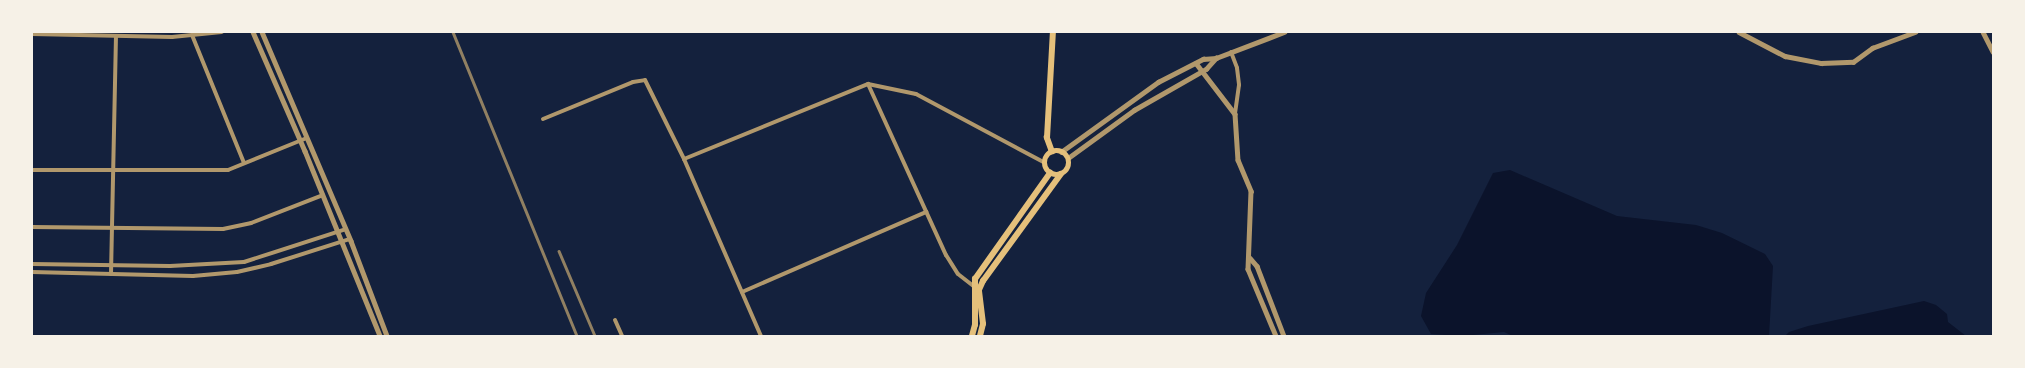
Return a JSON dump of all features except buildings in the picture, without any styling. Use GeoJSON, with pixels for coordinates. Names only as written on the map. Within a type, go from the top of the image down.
{"type":"FeatureCollection","features":[{"type":"Feature","properties":{"kind":"main road"},"geometry":{"type":"LineString","coordinates":[[1052,152],[1047,138],[1053,32]]}},
{"type":"Feature","properties":{"kind":"main road"},"geometry":{"type":"LineString","coordinates":[[972,336],[975,325],[976,288],[983,281],[1061,174],[1068,167],[1068,158],[1061,152],[1052,152]]}},
{"type":"Feature","properties":{"kind":"main road"},"geometry":{"type":"LineString","coordinates":[[1050,173],[1045,163],[1052,152]]}},
{"type":"Feature","properties":{"kind":"main road"},"geometry":{"type":"LineString","coordinates":[[1050,173],[1061,174]]}},
{"type":"Feature","properties":{"kind":"main road"},"geometry":{"type":"LineString","coordinates":[[980,336],[983,324],[975,279],[1050,173]]}},
{"type":"Feature","properties":{"kind":"street"},"geometry":{"type":"LineString","coordinates":[[32,34],[116,36],[192,35],[222,32]]}},
{"type":"Feature","properties":{"kind":"street"},"geometry":{"type":"LineString","coordinates":[[253,32],[323,195],[380,336]]}},
{"type":"Feature","properties":{"kind":"street"},"geometry":{"type":"LineString","coordinates":[[262,32],[346,229],[387,336]]}},
{"type":"Feature","properties":{"kind":"street"},"geometry":{"type":"LineString","coordinates":[[1061,152],[1158,82],[1196,63],[1216,58],[1284,32]]}},
{"type":"Feature","properties":{"kind":"street"},"geometry":{"type":"LineString","coordinates":[[1739,32],[1785,56],[1821,63],[1853,62],[1872,48],[1914,32]]}},
{"type":"Feature","properties":{"kind":"street"},"geometry":{"type":"LineString","coordinates":[[1983,32],[1993,52]]}},
{"type":"Feature","properties":{"kind":"street"},"geometry":{"type":"LineString","coordinates":[[192,35],[244,164]]}},
{"type":"Feature","properties":{"kind":"street"},"geometry":{"type":"LineString","coordinates":[[112,274],[116,36]]}},
{"type":"Feature","properties":{"kind":"street"},"geometry":{"type":"LineString","coordinates":[[1231,52],[1237,68],[1239,85],[1235,114],[1238,160],[1251,191],[1250,258],[1248,269],[1276,336]]}},
{"type":"Feature","properties":{"kind":"street"},"geometry":{"type":"LineString","coordinates":[[1068,158],[1134,110],[1201,71],[1216,58]]}},
{"type":"Feature","properties":{"kind":"street"},"geometry":{"type":"LineString","coordinates":[[1196,63],[1235,114]]}},
{"type":"Feature","properties":{"kind":"street"},"geometry":{"type":"LineString","coordinates":[[543,119],[632,82],[645,80],[684,159],[761,336]]}},
{"type":"Feature","properties":{"kind":"street"},"geometry":{"type":"LineString","coordinates":[[684,159],[868,84],[916,94],[1045,163]]}},
{"type":"Feature","properties":{"kind":"street"},"geometry":{"type":"LineString","coordinates":[[868,84],[926,212],[954,268],[976,288]]}},
{"type":"Feature","properties":{"kind":"street"},"geometry":{"type":"LineString","coordinates":[[32,170],[228,170],[307,138]]}},
{"type":"Feature","properties":{"kind":"street"},"geometry":{"type":"LineString","coordinates":[[32,227],[223,229],[251,222],[323,195]]}},
{"type":"Feature","properties":{"kind":"street"},"geometry":{"type":"LineString","coordinates":[[742,292],[926,212]]}},
{"type":"Feature","properties":{"kind":"street"},"geometry":{"type":"LineString","coordinates":[[32,264],[170,266],[244,262],[346,229]]}},
{"type":"Feature","properties":{"kind":"street"},"geometry":{"type":"LineString","coordinates":[[32,272],[193,276],[237,272],[350,239]]}},
{"type":"Feature","properties":{"kind":"street"},"geometry":{"type":"LineString","coordinates":[[1250,258],[1257,266],[1284,336]]}},
{"type":"Feature","properties":{"kind":"street"},"geometry":{"type":"LineString","coordinates":[[615,320],[622,336]]}},
{"type":"Feature","properties":{"kind":"water"},"geometry":{"type":"Polygon","coordinates":[[[1510,170],[1617,216],[1696,225],[1722,233],[1765,254],[1773,266],[1769,336],[1513,336],[1504,332],[1462,336],[1431,334],[1421,316],[1426,293],[1457,245],[1493,173],[1510,170]]]}},
{"type":"Feature","properties":{"kind":"water"},"geometry":{"type":"Polygon","coordinates":[[[1924,301],[1936,305],[1947,314],[1948,322],[1966,336],[1785,336],[1789,332],[1808,326],[1924,301]]]}},
{"type":"Feature","properties":{"kind":"railway"},"geometry":{"type":"LineString","coordinates":[[453,32],[577,336]]}},
{"type":"Feature","properties":{"kind":"railway"},"geometry":{"type":"LineString","coordinates":[[559,251],[595,336]]}}]}
